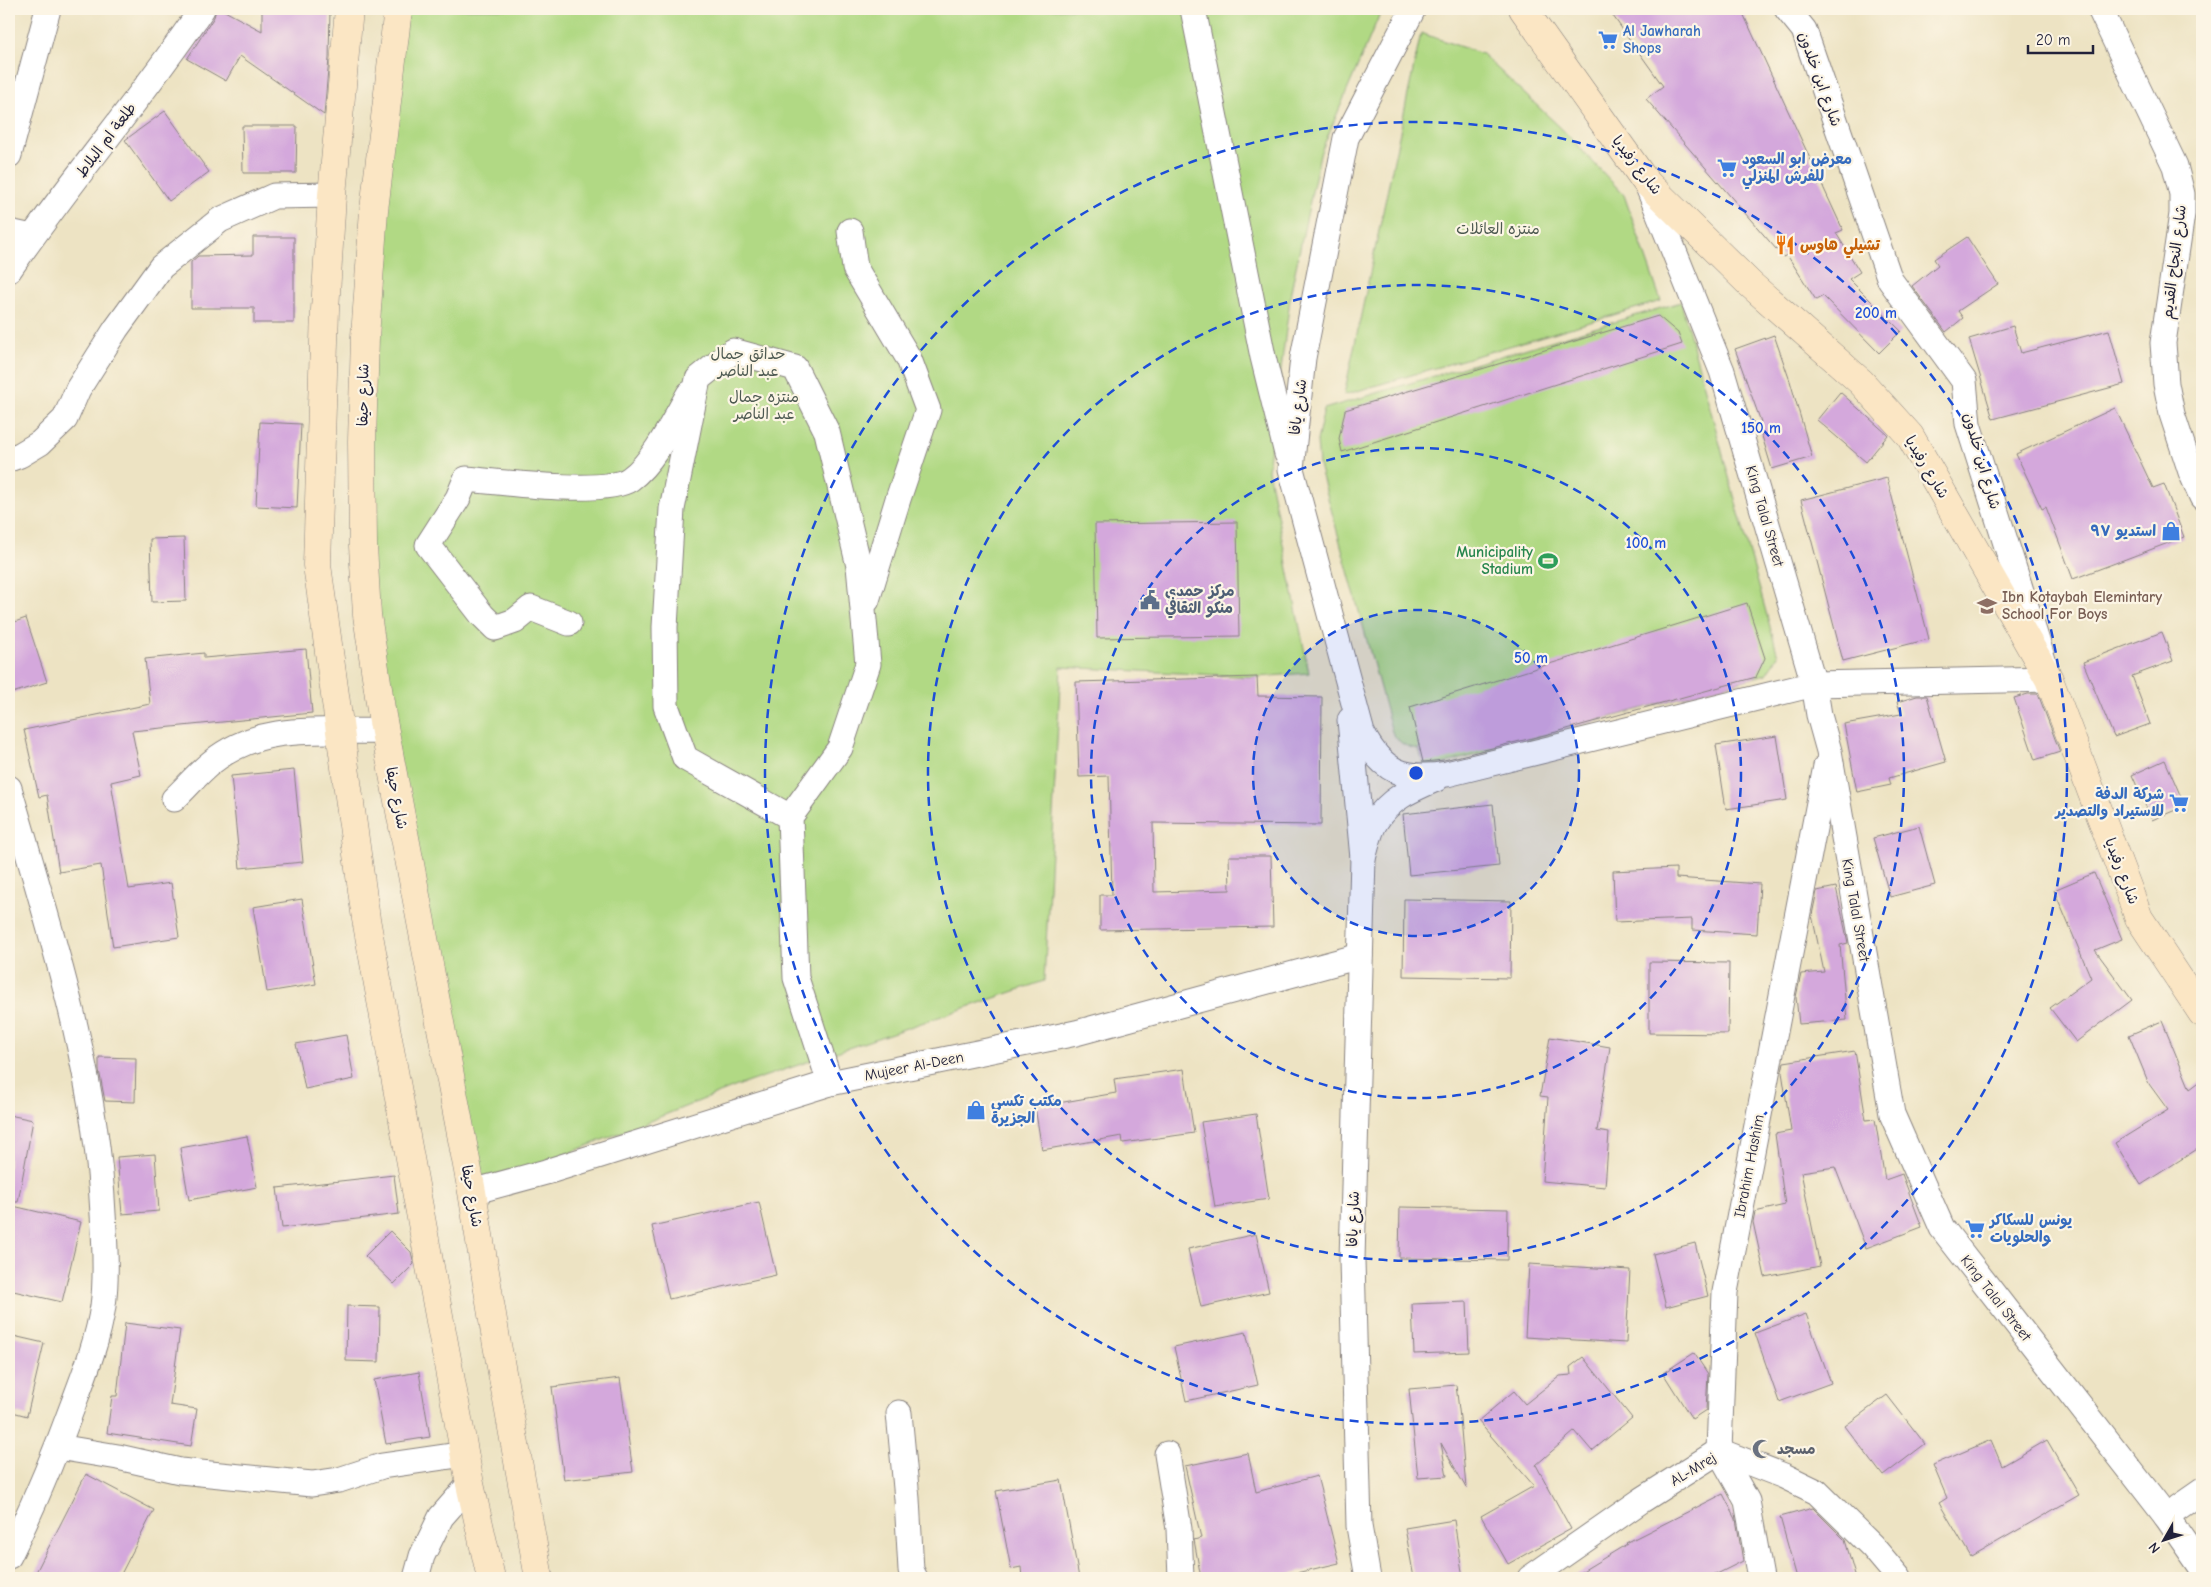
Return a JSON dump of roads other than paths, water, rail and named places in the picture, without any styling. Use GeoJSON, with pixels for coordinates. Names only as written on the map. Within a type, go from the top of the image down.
{"type":"FeatureCollection","features":[{"type":"Feature","properties":{"kind":"main road"},"geometry":{"type":"LineString","coordinates":[[349,9],[332,195],[325,310],[317,565],[366,920],[470,1484],[491,1578]]}},
{"type":"Feature","properties":{"kind":"main road","name":"شارع حيفا"},"geometry":{"type":"LineString","coordinates":[[398,9],[370,248],[365,337],[362,442],[363,546],[367,606],[371,648],[384,731],[472,1192],[496,1340],[539,1578]]}},
{"type":"Feature","properties":{"kind":"main road","name":"شارع رفيديا"},"geometry":{"type":"LineString","coordinates":[[1523,9],[1646,182],[1750,284],[1861,382],[1910,436],[2049,679],[2139,918],[2202,1013]]}},
{"type":"Feature","properties":{"kind":"street"},"geometry":{"type":"LineString","coordinates":[[9,155],[48,9]]}},
{"type":"Feature","properties":{"kind":"street","name":"طلعة ام البلاط"},"geometry":{"type":"LineString","coordinates":[[9,270],[20,234],[169,57],[202,9]]}},
{"type":"Feature","properties":{"kind":"street"},"geometry":{"type":"LineString","coordinates":[[1193,9],[1263,357],[1290,469]]}},
{"type":"Feature","properties":{"kind":"street","name":"شارع يافا"},"geometry":{"type":"LineString","coordinates":[[1413,9],[1346,138],[1304,358],[1290,469],[1362,733],[1372,751],[1386,766],[1405,774],[1436,776]]}},
{"type":"Feature","properties":{"kind":"street","name":"شارع ابن خلدون"},"geometry":{"type":"LineString","coordinates":[[1787,9],[1804,30],[1890,280],[1964,381],[1968,424],[2049,679]]}},
{"type":"Feature","properties":{"kind":"street","name":"شارع النجاح القديم"},"geometry":{"type":"LineString","coordinates":[[2100,9],[2175,166],[2182,194],[2182,214],[2163,343],[2166,384],[2172,414],[2191,472],[2202,497]]}},
{"type":"Feature","properties":{"kind":"street","name":"King Talal Street"},"geometry":{"type":"LineString","coordinates":[[1646,182],[1722,371],[1814,684],[1819,714],[1829,751],[1892,1114],[1942,1228],[2166,1516],[2202,1568]]}},
{"type":"Feature","properties":{"kind":"street"},"geometry":{"type":"LineString","coordinates":[[9,459],[40,443],[65,419],[78,389],[116,329],[161,266],[220,220],[274,196],[332,195]]}},
{"type":"Feature","properties":{"kind":"street"},"geometry":{"type":"LineString","coordinates":[[850,231],[855,268],[909,359],[928,410],[863,612]]}},
{"type":"Feature","properties":{"kind":"street"},"geometry":{"type":"LineString","coordinates":[[569,623],[531,608],[515,621],[495,628],[482,615],[428,545],[458,498],[466,479],[590,489],[629,480],[653,454],[698,379],[733,351],[795,368],[827,432],[859,566],[868,664],[840,748],[790,817],[796,978],[830,1083]]}},
{"type":"Feature","properties":{"kind":"street"},"geometry":{"type":"LineString","coordinates":[[698,379],[672,509],[665,626],[666,706],[685,758],[790,817]]}},
{"type":"Feature","properties":{"kind":"street"},"geometry":{"type":"LineString","coordinates":[[1346,673],[1363,858]]}},
{"type":"Feature","properties":{"kind":"street"},"geometry":{"type":"LineString","coordinates":[[1363,858],[1375,822],[1385,809],[1396,799],[1436,776],[1814,684],[2049,679]]}},
{"type":"Feature","properties":{"kind":"street"},"geometry":{"type":"LineString","coordinates":[[174,799],[213,761],[253,738],[282,731],[384,731]]}},
{"type":"Feature","properties":{"kind":"street","name":"Ibrahim Hashim"},"geometry":{"type":"LineString","coordinates":[[1719,1451],[1725,1292],[1829,751]]}},
{"type":"Feature","properties":{"kind":"street"},"geometry":{"type":"LineString","coordinates":[[9,788],[56,949],[90,1093],[102,1178],[105,1239],[103,1305],[91,1357],[38,1496],[9,1556]]}},
{"type":"Feature","properties":{"kind":"street","name":"شارع يافا"},"geometry":{"type":"LineString","coordinates":[[1363,858],[1352,1260],[1359,1526],[1368,1578]]}},
{"type":"Feature","properties":{"kind":"street","name":"Mujeer Al-Deen"},"geometry":{"type":"LineString","coordinates":[[472,1192],[546,1172],[830,1083],[1076,1033],[1360,956]]}},
{"type":"Feature","properties":{"kind":"street"},"geometry":{"type":"LineString","coordinates":[[899,1413],[907,1499],[910,1570],[915,1578]]}},
{"type":"Feature","properties":{"kind":"street"},"geometry":{"type":"LineString","coordinates":[[58,1447],[118,1457],[180,1471],[312,1484],[339,1480],[382,1466],[465,1454]]}},
{"type":"Feature","properties":{"kind":"street"},"geometry":{"type":"LineString","coordinates":[[1719,1451],[1747,1501],[1761,1578]]}},
{"type":"Feature","properties":{"kind":"street","name":"AL-Mrej"},"geometry":{"type":"LineString","coordinates":[[1530,1578],[1642,1500],[1719,1451],[1784,1476],[1817,1492],[1872,1546],[1899,1578]]}},
{"type":"Feature","properties":{"kind":"street"},"geometry":{"type":"LineString","coordinates":[[1167,1454],[1179,1529],[1181,1578]]}},
{"type":"Feature","properties":{"kind":"street"},"geometry":{"type":"LineString","coordinates":[[416,1578],[422,1556],[440,1517],[470,1484]]}},
{"type":"Feature","properties":{"kind":"street"},"geometry":{"type":"LineString","coordinates":[[2166,1516],[2202,1491]]}},
{"type":"Feature","properties":{"kind":"place","name":"Al Jawharah Shops"},"geometry":{"type":"Point","coordinates":[1608,40]}},
{"type":"Feature","properties":{"kind":"place","name":"معرض ابو السعود للفرش المنزلي"},"geometry":{"type":"Point","coordinates":[1727,168]}},
{"type":"Feature","properties":{"kind":"place","name":"تشيلي هاوس"},"geometry":{"type":"Point","coordinates":[1785,245]}},
{"type":"Feature","properties":{"kind":"place","name":"استديو ٩٧"},"geometry":{"type":"Point","coordinates":[2171,531]}},
{"type":"Feature","properties":{"kind":"place","name":"Municipality Stadium"},"geometry":{"type":"Point","coordinates":[1548,561]}},
{"type":"Feature","properties":{"kind":"place","name":"مركز حمدي منكو الثقافي"},"geometry":{"type":"Point","coordinates":[1150,600]}},
{"type":"Feature","properties":{"kind":"place","name":"Ibn Kotaybah Elemintary School For Boys"},"geometry":{"type":"Point","coordinates":[1987,606]}},
{"type":"Feature","properties":{"kind":"place","name":"شركة الدفة للاستيراد والتصدير"},"geometry":{"type":"Point","coordinates":[2179,803]}},
{"type":"Feature","properties":{"kind":"place","name":"مكتب تكسي الجزيرة"},"geometry":{"type":"Point","coordinates":[976,1110]}},
{"type":"Feature","properties":{"kind":"place","name":"يونس للسكاكر والحلويات"},"geometry":{"type":"Point","coordinates":[1975,1229]}},
{"type":"Feature","properties":{"kind":"place","name":"مسجد"},"geometry":{"type":"Point","coordinates":[1762,1449]}},
{"type":"Feature","properties":{"kind":"park label","name":"منتزه العائلات"},"geometry":{"type":"Point","coordinates":[1498,229]}},
{"type":"Feature","properties":{"kind":"park label","name":"حدائق جمال عبد الناصر"},"geometry":{"type":"Point","coordinates":[748,362]}},
{"type":"Feature","properties":{"kind":"park label","name":"منتزه جمال عبد الناصر"},"geometry":{"type":"Point","coordinates":[764,406]}}]}
